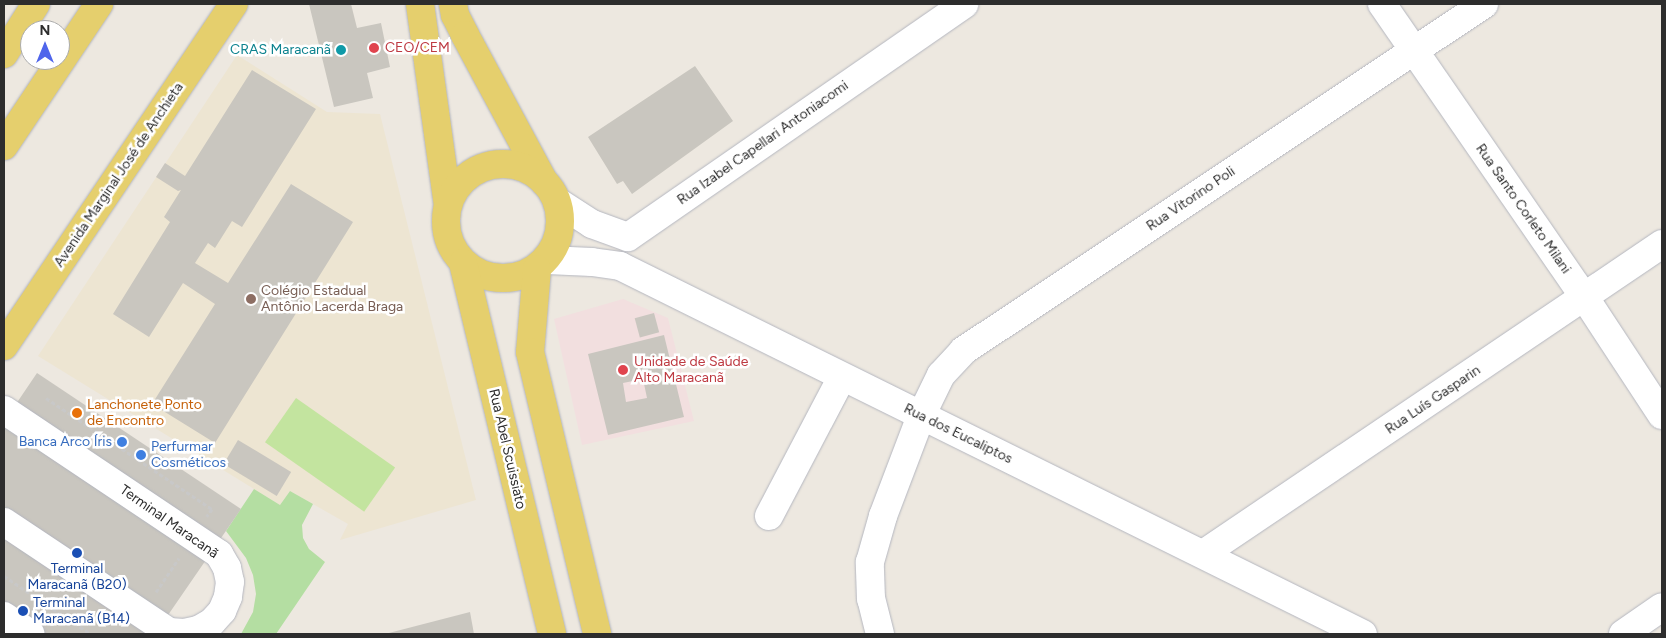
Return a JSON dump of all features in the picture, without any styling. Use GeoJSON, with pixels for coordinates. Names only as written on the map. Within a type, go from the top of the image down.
{"type":"FeatureCollection","features":[{"type":"Feature","properties":{"kind":"main road"},"geometry":{"type":"LineString","coordinates":[[4,54],[36,4]]}},
{"type":"Feature","properties":{"kind":"main road"},"geometry":{"type":"LineString","coordinates":[[4,146],[99,4]]}},
{"type":"Feature","properties":{"kind":"main road","name":"Avenida Marginal José de Anchieta"},"geometry":{"type":"LineString","coordinates":[[4,346],[234,4]]}},
{"type":"Feature","properties":{"kind":"main road"},"geometry":{"type":"LineString","coordinates":[[420,4],[448,205],[446,226],[451,246],[463,264],[477,273],[493,278],[510,279],[524,276],[542,264],[557,243],[562,223],[551,192],[465,35],[455,15],[453,4]]}},
{"type":"Feature","properties":{"kind":"main road"},"geometry":{"type":"LineString","coordinates":[[448,205],[455,188],[468,175],[485,166],[501,163],[517,165],[532,172],[551,192]]}},
{"type":"Feature","properties":{"kind":"main road","name":"Rua Abel Scuissiato"},"geometry":{"type":"LineString","coordinates":[[463,264],[552,634]]}},
{"type":"Feature","properties":{"kind":"main road"},"geometry":{"type":"LineString","coordinates":[[542,264],[530,352],[597,634]]}},
{"type":"Feature","properties":{"kind":"street","name":"Rua Izabel Capellari Antoniacomi"},"geometry":{"type":"LineString","coordinates":[[628,237],[964,4]]}},
{"type":"Feature","properties":{"kind":"street","name":"Rua Santo Corleto Milani"},"geometry":{"type":"LineString","coordinates":[[1382,4],[1585,298],[1662,415]]}},
{"type":"Feature","properties":{"kind":"street","name":"Rua Vitorino Poli"},"geometry":{"type":"LineString","coordinates":[[880,634],[871,599],[870,562],[882,516],[921,416],[941,374],[963,351],[1484,4]]}},
{"type":"Feature","properties":{"kind":"street"},"geometry":{"type":"LineString","coordinates":[[551,192],[592,224],[628,237],[620,266]]}},
{"type":"Feature","properties":{"kind":"street","name":"Rua Luís Gasparin"},"geometry":{"type":"LineString","coordinates":[[1203,554],[1585,298],[1662,244]]}},
{"type":"Feature","properties":{"kind":"street","name":"Rua dos Eucaliptos"},"geometry":{"type":"LineString","coordinates":[[542,264],[592,262],[620,266],[1363,634]]}},
{"type":"Feature","properties":{"kind":"street"},"geometry":{"type":"LineString","coordinates":[[769,516],[842,377]]}},
{"type":"Feature","properties":{"kind":"street","name":"Terminal Maracanã"},"geometry":{"type":"LineString","coordinates":[[4,410],[219,554],[227,568],[229,590],[222,611],[212,622],[198,630],[184,633],[168,632],[4,522]]}},
{"type":"Feature","properties":{"kind":"street"},"geometry":{"type":"LineString","coordinates":[[1623,634],[1662,607]]}},
{"type":"Feature","properties":{"kind":"street"},"geometry":{"type":"LineString","coordinates":[[4,616],[31,634]]}},
{"type":"Feature","properties":{"kind":"path"},"geometry":{"type":"LineString","coordinates":[[46,398],[212,509],[141,614]]}},
{"type":"Feature","properties":{"kind":"path"},"geometry":{"type":"LineString","coordinates":[[4,576],[91,634]]}},
{"type":"Feature","properties":{"kind":"shaded area","name":"Colégio Estadual Antônio Lacerda Braga"},"geometry":{"type":"Polygon","coordinates":[[[237,55],[327,112],[380,114],[476,500],[340,540],[348,524],[290,491],[280,505],[38,356],[237,55]]]}},
{"type":"Feature","properties":{"kind":"shaded area","name":"Unidade de Saúde Alto Maracanã"},"geometry":{"type":"Polygon","coordinates":[[[623,299],[668,318],[694,421],[582,445],[554,319],[623,299]]]}},
{"type":"Feature","properties":{"kind":"green space"},"geometry":{"type":"Polygon","coordinates":[[[296,398],[395,467],[364,512],[265,442],[296,398]]]}},
{"type":"Feature","properties":{"kind":"green space"},"geometry":{"type":"Polygon","coordinates":[[[254,489],[280,505],[290,491],[313,504],[302,525],[303,538],[309,549],[325,562],[276,634],[241,634],[253,612],[256,594],[253,575],[246,558],[226,531],[254,489]]]}},
{"type":"Feature","properties":{"kind":"building","name":"CRAS Maracanã"},"geometry":{"type":"Polygon","coordinates":[[[309,4],[351,4],[357,28],[381,23],[390,67],[367,73],[373,98],[334,107],[309,4]]]}},
{"type":"Feature","properties":{"kind":"building"},"geometry":{"type":"Polygon","coordinates":[[[695,66],[733,121],[632,194],[623,181],[617,184],[588,137],[695,66]]]}},
{"type":"Feature","properties":{"kind":"building"},"geometry":{"type":"Polygon","coordinates":[[[252,70],[316,109],[242,227],[232,221],[215,248],[208,243],[195,263],[228,283],[291,184],[353,222],[215,443],[152,404],[215,304],[183,283],[149,337],[113,314],[170,222],[164,217],[181,190],[178,191],[156,177],[165,163],[185,176],[252,70]]]}},
{"type":"Feature","properties":{"kind":"building"},"geometry":{"type":"Polygon","coordinates":[[[654,313],[659,332],[640,337],[635,318],[654,313]]]}},
{"type":"Feature","properties":{"kind":"building"},"geometry":{"type":"Polygon","coordinates":[[[664,335],[684,417],[608,435],[588,354],[664,335]],[[643,379],[623,383],[626,402],[647,398],[643,379]]]}},
{"type":"Feature","properties":{"kind":"building"},"geometry":{"type":"Polygon","coordinates":[[[37,373],[241,509],[155,634],[40,634],[4,610],[4,536],[109,609],[122,589],[4,510],[4,415],[16,404],[37,373]]]}},
{"type":"Feature","properties":{"kind":"building"},"geometry":{"type":"Polygon","coordinates":[[[238,440],[291,472],[277,496],[224,464],[238,440]]]}},
{"type":"Feature","properties":{"kind":"building"},"geometry":{"type":"Polygon","coordinates":[[[470,612],[474,634],[385,634],[470,612]]]}},
{"type":"Feature","properties":{"kind":"place","name":"CEO/CEM"},"geometry":{"type":"Point","coordinates":[374,48]}},
{"type":"Feature","properties":{"kind":"place","name":"CRAS Maracanã"},"geometry":{"type":"Point","coordinates":[341,50]}},
{"type":"Feature","properties":{"kind":"place","name":"Colégio Estadual Antônio Lacerda Braga"},"geometry":{"type":"Point","coordinates":[251,299]}},
{"type":"Feature","properties":{"kind":"place","name":"Unidade de Saúde Alto Maracanã"},"geometry":{"type":"Point","coordinates":[623,370]}},
{"type":"Feature","properties":{"kind":"place","name":"Lanchonete Ponto de Encontro"},"geometry":{"type":"Point","coordinates":[77,413]}},
{"type":"Feature","properties":{"kind":"place","name":"Banca Arco Íris"},"geometry":{"type":"Point","coordinates":[122,442]}},
{"type":"Feature","properties":{"kind":"place","name":"Perfurmar Cosméticos"},"geometry":{"type":"Point","coordinates":[141,455]}},
{"type":"Feature","properties":{"kind":"place","name":"Terminal Maracanã (B20)"},"geometry":{"type":"Point","coordinates":[77,553]}},
{"type":"Feature","properties":{"kind":"place","name":"Terminal Maracanã (B14)"},"geometry":{"type":"Point","coordinates":[23,611]}}]}
